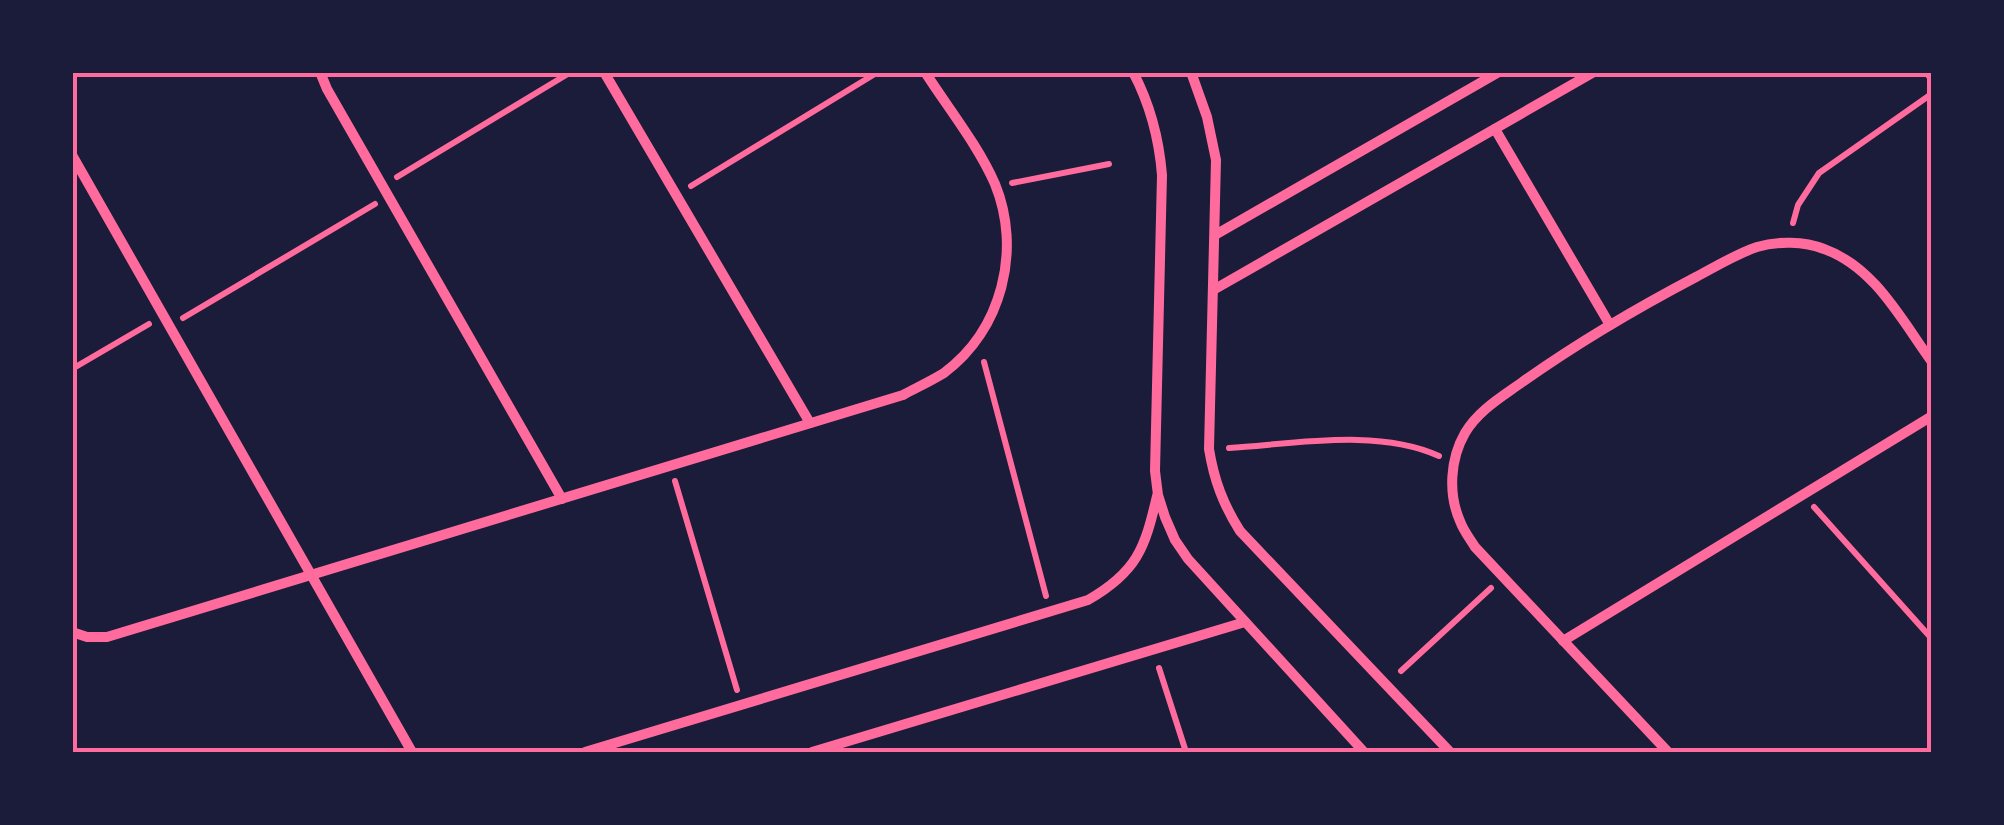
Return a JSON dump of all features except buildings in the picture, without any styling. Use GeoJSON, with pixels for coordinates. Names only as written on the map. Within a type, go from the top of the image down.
{"type":"FeatureCollection","features":[{"type":"Feature","properties":{"kind":"street"},"geometry":{"type":"LineString","coordinates":[[320,72],[562,498]]}},
{"type":"Feature","properties":{"kind":"street"},"geometry":{"type":"LineString","coordinates":[[604,72],[810,423]]}},
{"type":"Feature","properties":{"kind":"street"},"geometry":{"type":"LineString","coordinates":[[72,632],[107,637],[903,395],[944,372],[978,339],[996,304],[1007,265],[1006,225],[996,186],[983,161],[925,72]]}},
{"type":"Feature","properties":{"kind":"street"},"geometry":{"type":"LineString","coordinates":[[1133,72],[1154,120],[1162,176],[1154,447],[1158,495],[1175,540],[1188,559],[1364,752]]}},
{"type":"Feature","properties":{"kind":"street"},"geometry":{"type":"LineString","coordinates":[[1191,72],[1207,116],[1216,160],[1209,449],[1224,506],[1240,530],[1450,752]]}},
{"type":"Feature","properties":{"kind":"street"},"geometry":{"type":"LineString","coordinates":[[1216,235],[1499,72]]}},
{"type":"Feature","properties":{"kind":"street"},"geometry":{"type":"LineString","coordinates":[[1214,289],[1594,72]]}},
{"type":"Feature","properties":{"kind":"street"},"geometry":{"type":"LineString","coordinates":[[1495,129],[1610,324]]}},
{"type":"Feature","properties":{"kind":"street"},"geometry":{"type":"LineString","coordinates":[[72,155],[412,752]]}},
{"type":"Feature","properties":{"kind":"street"},"geometry":{"type":"LineString","coordinates":[[1668,752],[1475,547],[1460,522],[1452,493],[1453,463],[1464,435],[1482,411],[1544,366],[1610,324],[1758,247],[1791,242],[1822,248],[1852,262],[1876,284],[1932,362]]}},
{"type":"Feature","properties":{"kind":"street"},"geometry":{"type":"LineString","coordinates":[[1563,641],[1932,416]]}},
{"type":"Feature","properties":{"kind":"street"},"geometry":{"type":"LineString","coordinates":[[586,752],[1088,600],[1108,588],[1139,556],[1158,495]]}},
{"type":"Feature","properties":{"kind":"street"},"geometry":{"type":"LineString","coordinates":[[812,752],[1245,622]]}},
{"type":"Feature","properties":{"kind":"path"},"geometry":{"type":"LineString","coordinates":[[72,368],[166,321],[386,191],[572,72]]}},
{"type":"Feature","properties":{"kind":"path"},"geometry":{"type":"LineString","coordinates":[[676,195],[878,72]]}},
{"type":"Feature","properties":{"kind":"path"},"geometry":{"type":"LineString","coordinates":[[1791,242],[1798,205],[1819,173],[1932,94]]}},
{"type":"Feature","properties":{"kind":"path"},"geometry":{"type":"LineString","coordinates":[[996,186],[1110,164]]}},
{"type":"Feature","properties":{"kind":"path"},"geometry":{"type":"LineString","coordinates":[[978,339],[1050,612]]}},
{"type":"Feature","properties":{"kind":"path"},"geometry":{"type":"LineString","coordinates":[[1209,449],[1381,440],[1430,452],[1453,463]]}},
{"type":"Feature","properties":{"kind":"path"},"geometry":{"type":"LineString","coordinates":[[670,466],[742,705]]}},
{"type":"Feature","properties":{"kind":"path"},"geometry":{"type":"LineString","coordinates":[[1803,495],[1932,639]]}},
{"type":"Feature","properties":{"kind":"path"},"geometry":{"type":"LineString","coordinates":[[1386,685],[1503,577]]}},
{"type":"Feature","properties":{"kind":"path"},"geometry":{"type":"LineString","coordinates":[[1153,650],[1186,752]]}}]}
